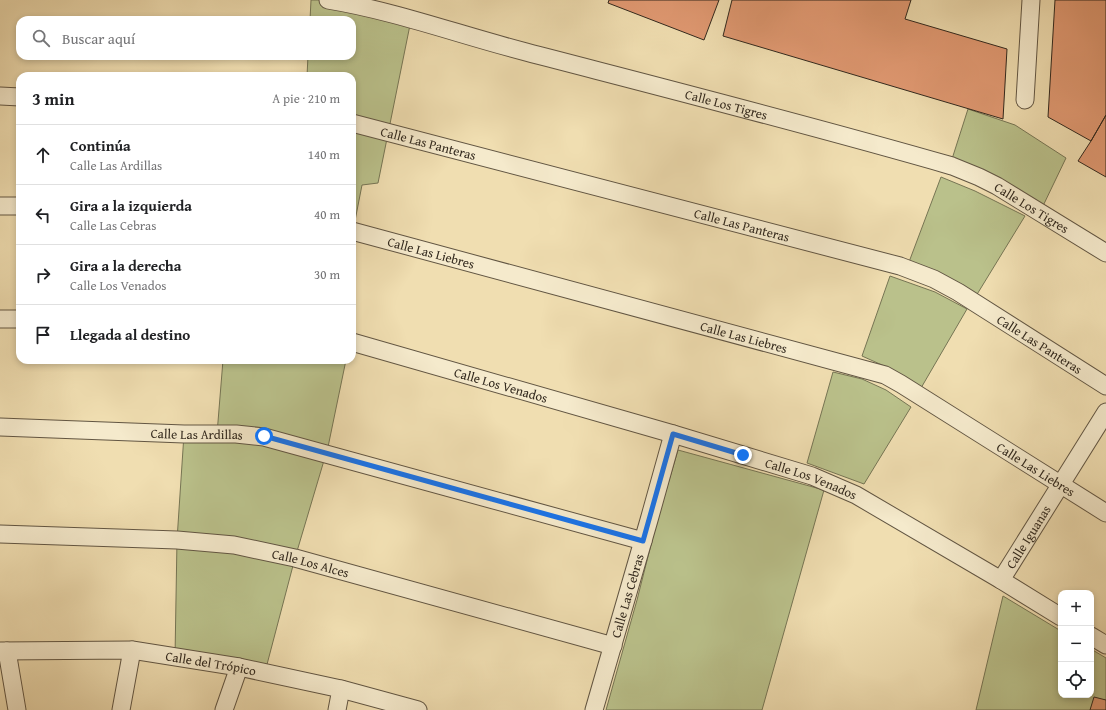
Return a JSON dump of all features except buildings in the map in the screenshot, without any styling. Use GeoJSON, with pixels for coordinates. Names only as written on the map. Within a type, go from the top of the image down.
{"type":"FeatureCollection","features":[{"type":"Feature","properties":{"kind":"street","name":"Calle Los Tigres"},"geometry":{"type":"LineString","coordinates":[[328,0],[357,5],[516,50],[660,86],[952,166],[997,186],[1106,253]]}},
{"type":"Feature","properties":{"kind":"street"},"geometry":{"type":"LineString","coordinates":[[1025,100],[1031,0]]}},
{"type":"Feature","properties":{"kind":"street"},"geometry":{"type":"LineString","coordinates":[[0,96],[16,97]]}},
{"type":"Feature","properties":{"kind":"street","name":"Calle Las Panteras"},"geometry":{"type":"LineString","coordinates":[[356,124],[878,259],[912,270],[934,279],[958,292],[1106,386]]}},
{"type":"Feature","properties":{"kind":"street"},"geometry":{"type":"LineString","coordinates":[[0,206],[16,206]]}},
{"type":"Feature","properties":{"kind":"street","name":"Calle Las Liebres"},"geometry":{"type":"LineString","coordinates":[[356,232],[884,375],[901,384],[1106,513]]}},
{"type":"Feature","properties":{"kind":"street"},"geometry":{"type":"LineString","coordinates":[[0,319],[16,319]]}},
{"type":"Feature","properties":{"kind":"street","name":"Calle Los Venados"},"geometry":{"type":"LineString","coordinates":[[356,343],[673,434],[812,476],[856,495],[1058,615]]}},
{"type":"Feature","properties":{"kind":"street","name":"Calle Iguanas"},"geometry":{"type":"LineString","coordinates":[[1001,580],[1106,412]]}},
{"type":"Feature","properties":{"kind":"street","name":"Calle Las Ardillas"},"geometry":{"type":"LineString","coordinates":[[0,427],[264,436],[643,541]]}},
{"type":"Feature","properties":{"kind":"street","name":"Calle Las Cebras"},"geometry":{"type":"LineString","coordinates":[[594,710],[673,434]]}},
{"type":"Feature","properties":{"kind":"street","name":"Calle Los Alces"},"geometry":{"type":"LineString","coordinates":[[0,534],[177,540],[234,545],[296,558],[613,646]]}},
{"type":"Feature","properties":{"kind":"street"},"geometry":{"type":"LineString","coordinates":[[1094,638],[1106,645]]}},
{"type":"Feature","properties":{"kind":"street"},"geometry":{"type":"LineString","coordinates":[[121,710],[132,650]]}},
{"type":"Feature","properties":{"kind":"street","name":"Calle del Trópico"},"geometry":{"type":"LineString","coordinates":[[3,651],[132,650],[239,667],[341,689],[418,710]]}},
{"type":"Feature","properties":{"kind":"street"},"geometry":{"type":"LineString","coordinates":[[3,651],[17,710]]}},
{"type":"Feature","properties":{"kind":"street"},"geometry":{"type":"LineString","coordinates":[[224,710],[239,667]]}},
{"type":"Feature","properties":{"kind":"street"},"geometry":{"type":"LineString","coordinates":[[337,710],[341,689]]}},
{"type":"Feature","properties":{"kind":"green space"},"geometry":{"type":"Polygon","coordinates":[[[311,0],[328,0],[411,20],[378,183],[362,185],[356,216],[356,72],[307,72],[308,60],[356,60],[356,16],[310,16],[311,0]]]}},
{"type":"Feature","properties":{"kind":"green space"},"geometry":{"type":"Polygon","coordinates":[[[968,109],[1015,125],[1066,158],[1042,208],[952,159],[968,109]]]}},
{"type":"Feature","properties":{"kind":"green space"},"geometry":{"type":"Polygon","coordinates":[[[941,177],[975,191],[1025,216],[976,296],[909,262],[941,177]]]}},
{"type":"Feature","properties":{"kind":"green space"},"geometry":{"type":"Polygon","coordinates":[[[890,276],[935,292],[967,309],[921,388],[882,365],[862,356],[890,276]]]}},
{"type":"Feature","properties":{"kind":"green space"},"geometry":{"type":"Polygon","coordinates":[[[223,364],[345,364],[328,447],[295,558],[265,672],[175,657],[177,540],[184,434],[217,434],[223,364]]]}},
{"type":"Feature","properties":{"kind":"green space"},"geometry":{"type":"Polygon","coordinates":[[[833,372],[862,379],[886,390],[911,407],[864,484],[807,463],[833,372]]]}},
{"type":"Feature","properties":{"kind":"green space"},"geometry":{"type":"Polygon","coordinates":[[[678,450],[824,490],[762,710],[606,710],[637,600],[657,521],[678,450]]]}},
{"type":"Feature","properties":{"kind":"green space"},"geometry":{"type":"Polygon","coordinates":[[[1003,596],[1058,629],[1058,698],[1094,698],[1094,651],[1106,658],[1106,710],[976,710],[1003,596]]]}},
{"type":"Feature","properties":{"kind":"route"},"geometry":{"type":"LineString","coordinates":[[264,436],[643,541],[673,434],[743,455]]}}]}
